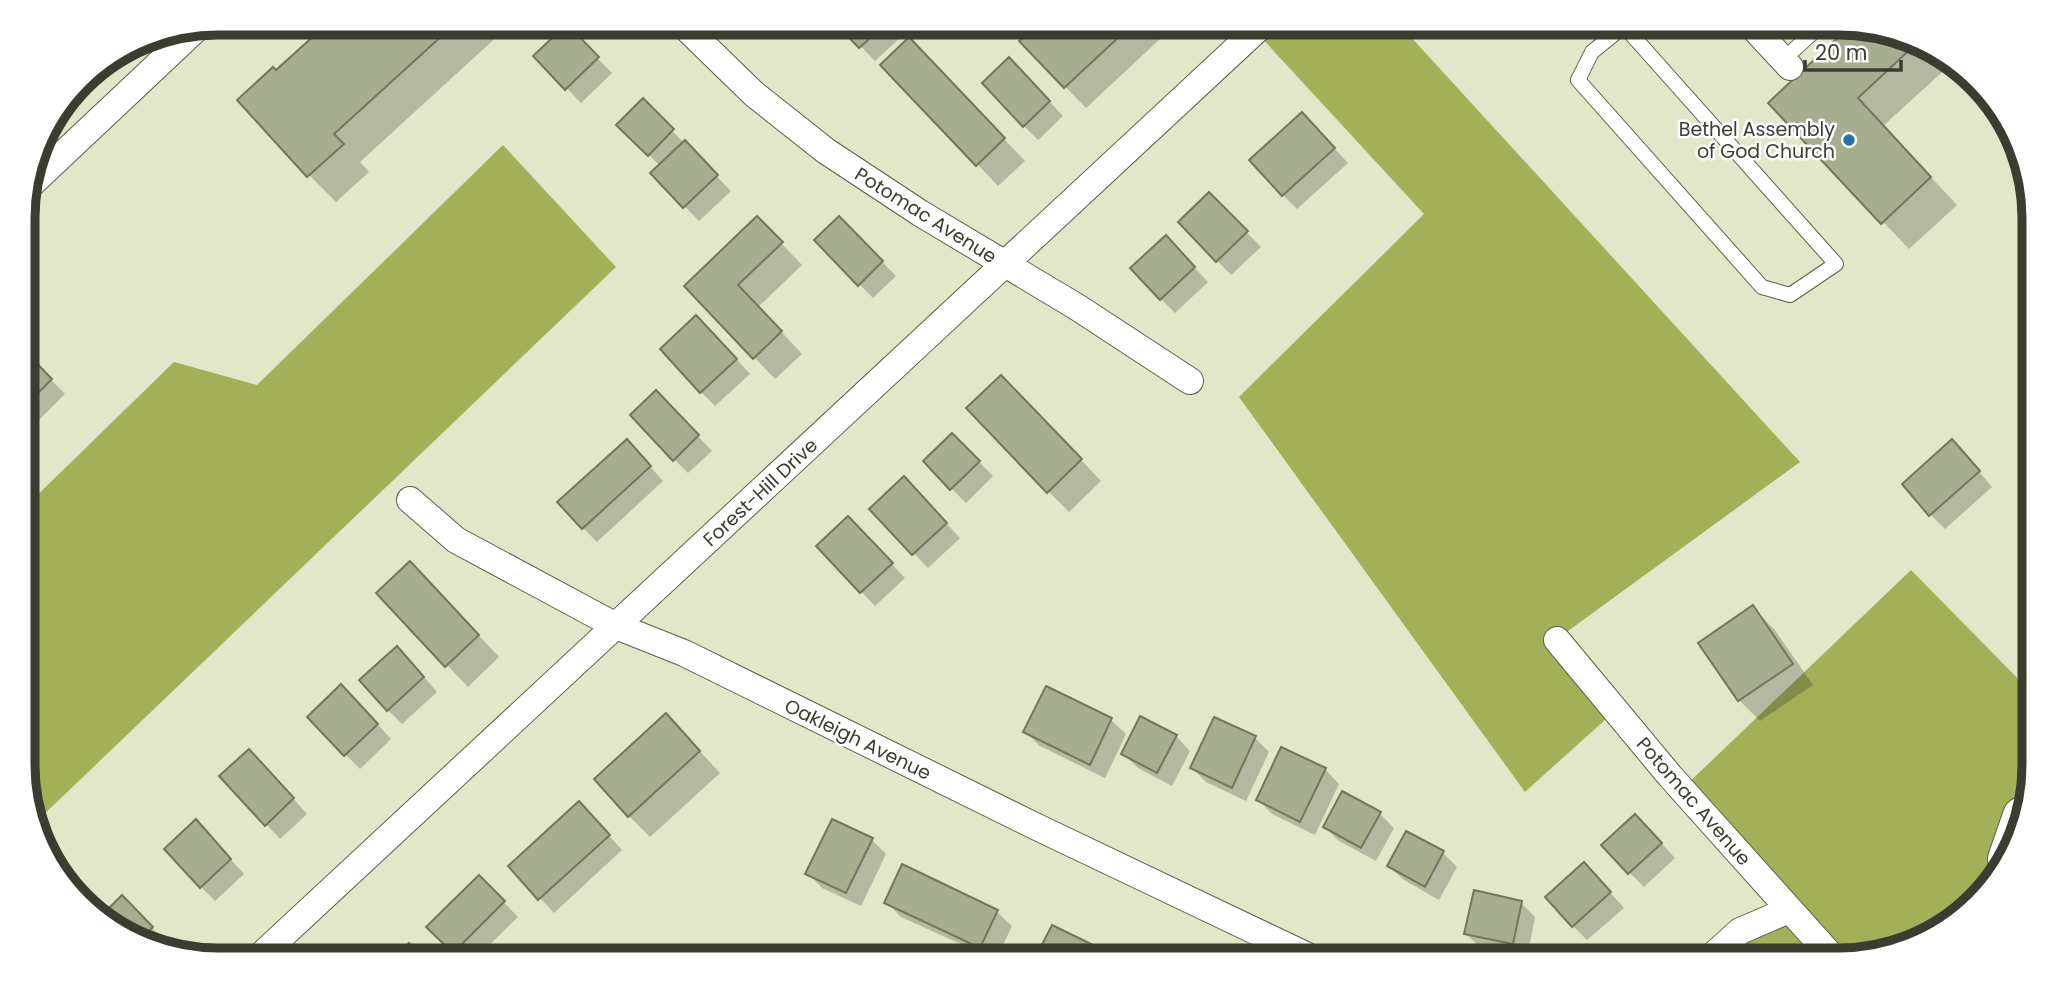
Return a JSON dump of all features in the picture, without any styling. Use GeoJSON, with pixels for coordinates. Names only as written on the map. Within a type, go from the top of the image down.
{"type":"FeatureCollection","features":[{"type":"Feature","properties":{"kind":"street","name":"Potomac Avenue"},"geometry":{"type":"LineString","coordinates":[[693,35],[754,94],[826,151],[1190,381]]}},
{"type":"Feature","properties":{"kind":"street","name":"Forest-Hill Drive"},"geometry":{"type":"LineString","coordinates":[[269,948],[1251,35]]}},
{"type":"Feature","properties":{"kind":"street"},"geometry":{"type":"LineString","coordinates":[[1760,35],[1787,63]]}},
{"type":"Feature","properties":{"kind":"street"},"geometry":{"type":"LineString","coordinates":[[40,176],[186,38]]}},
{"type":"Feature","properties":{"kind":"street","name":"Oakleigh Avenue"},"geometry":{"type":"LineString","coordinates":[[410,500],[456,540],[616,626],[684,653],[1038,828],[1292,948]]}},
{"type":"Feature","properties":{"kind":"street","name":"Potomac Avenue"},"geometry":{"type":"LineString","coordinates":[[1557,640],[1824,948]]}},
{"type":"Feature","properties":{"kind":"street"},"geometry":{"type":"LineString","coordinates":[[1721,948],[1740,931],[1789,909]]}},
{"type":"Feature","properties":{"kind":"lane"},"geometry":{"type":"LineString","coordinates":[[1613,35],[1592,52],[1578,80],[1762,287],[1790,295],[1836,264],[1636,35]]}},
{"type":"Feature","properties":{"kind":"lane"},"geometry":{"type":"LineString","coordinates":[[1787,63],[1812,35]]}},
{"type":"Feature","properties":{"kind":"green space"},"geometry":{"type":"Polygon","coordinates":[[[1259,35],[1409,35],[1800,462],[1557,639],[1616,710],[1525,792],[1239,397],[1424,214],[1259,35]]]}},
{"type":"Feature","properties":{"kind":"green space"},"geometry":{"type":"Polygon","coordinates":[[[503,145],[616,267],[42,816],[35,765],[35,497],[174,362],[257,385],[503,145]]]}},
{"type":"Feature","properties":{"kind":"green space"},"geometry":{"type":"Polygon","coordinates":[[[1911,570],[2022,683],[2020,789],[2016,813],[1998,857],[1960,903],[1920,929],[1898,938],[1851,948],[1727,948],[1788,910],[1682,789],[1911,570]]]}},
{"type":"Feature","properties":{"kind":"building"},"geometry":{"type":"Polygon","coordinates":[[[315,35],[443,35],[334,134],[344,144],[307,177],[237,100],[273,67],[276,70],[315,35]]]}},
{"type":"Feature","properties":{"kind":"building"},"geometry":{"type":"Polygon","coordinates":[[[555,35],[578,35],[599,57],[565,90],[533,56],[555,35]]]}},
{"type":"Feature","properties":{"kind":"building"},"geometry":{"type":"Polygon","coordinates":[[[847,35],[874,35],[859,48],[847,35]]]}},
{"type":"Feature","properties":{"kind":"building"},"geometry":{"type":"Polygon","coordinates":[[[1026,35],[1121,35],[1064,88],[1019,41],[1026,35]]]}},
{"type":"Feature","properties":{"kind":"building","name":"Bethel Assembly of God Church"},"geometry":{"type":"Polygon","coordinates":[[[1840,35],[1875,39],[1909,49],[1858,98],[1931,177],[1881,224],[1768,103],[1840,35]]]}},
{"type":"Feature","properties":{"kind":"building"},"geometry":{"type":"Polygon","coordinates":[[[909,37],[1005,138],[976,166],[880,65],[909,37]]]}},
{"type":"Feature","properties":{"kind":"building"},"geometry":{"type":"Polygon","coordinates":[[[1009,57],[1050,101],[1023,127],[982,83],[1009,57]]]}},
{"type":"Feature","properties":{"kind":"building"},"geometry":{"type":"Polygon","coordinates":[[[643,98],[674,129],[648,156],[616,125],[643,98]]]}},
{"type":"Feature","properties":{"kind":"building"},"geometry":{"type":"Polygon","coordinates":[[[1302,112],[1335,148],[1282,196],[1249,160],[1302,112]]]}},
{"type":"Feature","properties":{"kind":"building"},"geometry":{"type":"Polygon","coordinates":[[[685,140],[718,175],[683,208],[650,173],[685,140]]]}},
{"type":"Feature","properties":{"kind":"building"},"geometry":{"type":"Polygon","coordinates":[[[1209,192],[1248,231],[1216,262],[1178,222],[1209,192]]]}},
{"type":"Feature","properties":{"kind":"building"},"geometry":{"type":"Polygon","coordinates":[[[757,216],[783,242],[738,285],[782,331],[753,359],[684,286],[757,216]]]}},
{"type":"Feature","properties":{"kind":"building"},"geometry":{"type":"Polygon","coordinates":[[[839,216],[883,261],[858,286],[814,240],[839,216]]]}},
{"type":"Feature","properties":{"kind":"building"},"geometry":{"type":"Polygon","coordinates":[[[1166,235],[1195,267],[1160,300],[1130,268],[1166,235]]]}},
{"type":"Feature","properties":{"kind":"building"},"geometry":{"type":"Polygon","coordinates":[[[696,315],[737,359],[700,393],[660,349],[696,315]]]}},
{"type":"Feature","properties":{"kind":"building"},"geometry":{"type":"Polygon","coordinates":[[[35,361],[52,379],[35,396],[35,361]]]}},
{"type":"Feature","properties":{"kind":"building"},"geometry":{"type":"Polygon","coordinates":[[[1001,375],[1082,459],[1047,493],[966,408],[1001,375]]]}},
{"type":"Feature","properties":{"kind":"building"},"geometry":{"type":"Polygon","coordinates":[[[656,390],[699,435],[673,461],[630,415],[656,390]]]}},
{"type":"Feature","properties":{"kind":"building"},"geometry":{"type":"Polygon","coordinates":[[[952,433],[980,461],[950,490],[923,461],[952,433]]]}},
{"type":"Feature","properties":{"kind":"building"},"geometry":{"type":"Polygon","coordinates":[[[627,439],[651,466],[582,529],[557,502],[627,439]]]}},
{"type":"Feature","properties":{"kind":"building"},"geometry":{"type":"Polygon","coordinates":[[[1952,439],[1980,471],[1929,516],[1902,484],[1952,439]]]}},
{"type":"Feature","properties":{"kind":"building"},"geometry":{"type":"Polygon","coordinates":[[[904,476],[947,523],[912,555],[869,509],[904,476]]]}},
{"type":"Feature","properties":{"kind":"building"},"geometry":{"type":"Polygon","coordinates":[[[848,516],[893,563],[860,593],[816,546],[848,516]]]}},
{"type":"Feature","properties":{"kind":"building"},"geometry":{"type":"Polygon","coordinates":[[[410,561],[479,635],[445,667],[376,593],[410,561]]]}},
{"type":"Feature","properties":{"kind":"building"},"geometry":{"type":"Polygon","coordinates":[[[1753,605],[1793,664],[1738,701],[1698,643],[1753,605]]]}},
{"type":"Feature","properties":{"kind":"building"},"geometry":{"type":"Polygon","coordinates":[[[397,646],[424,677],[387,711],[359,680],[397,646]]]}},
{"type":"Feature","properties":{"kind":"building"},"geometry":{"type":"Polygon","coordinates":[[[341,684],[378,724],[344,756],[307,717],[341,684]]]}},
{"type":"Feature","properties":{"kind":"building"},"geometry":{"type":"Polygon","coordinates":[[[1046,686],[1112,718],[1090,765],[1023,732],[1046,686]]]}},
{"type":"Feature","properties":{"kind":"building"},"geometry":{"type":"Polygon","coordinates":[[[666,713],[700,751],[628,817],[594,779],[666,713]]]}},
{"type":"Feature","properties":{"kind":"building"},"geometry":{"type":"Polygon","coordinates":[[[1140,716],[1177,735],[1157,773],[1121,754],[1140,716]]]}},
{"type":"Feature","properties":{"kind":"building"},"geometry":{"type":"Polygon","coordinates":[[[1214,717],[1256,736],[1232,788],[1190,768],[1214,717]]]}},
{"type":"Feature","properties":{"kind":"building"},"geometry":{"type":"Polygon","coordinates":[[[1281,747],[1326,768],[1300,822],[1256,800],[1281,747]]]}},
{"type":"Feature","properties":{"kind":"building"},"geometry":{"type":"Polygon","coordinates":[[[249,749],[294,798],[265,826],[219,776],[249,749]]]}},
{"type":"Feature","properties":{"kind":"building"},"geometry":{"type":"Polygon","coordinates":[[[1342,791],[1381,812],[1361,848],[1323,827],[1342,791]]]}},
{"type":"Feature","properties":{"kind":"building"},"geometry":{"type":"Polygon","coordinates":[[[579,801],[610,835],[538,900],[508,866],[579,801]]]}},
{"type":"Feature","properties":{"kind":"building"},"geometry":{"type":"Polygon","coordinates":[[[1635,814],[1662,843],[1628,874],[1601,845],[1635,814]]]}},
{"type":"Feature","properties":{"kind":"building"},"geometry":{"type":"Polygon","coordinates":[[[196,819],[231,859],[200,888],[164,849],[196,819]]]}},
{"type":"Feature","properties":{"kind":"building"},"geometry":{"type":"Polygon","coordinates":[[[832,819],[873,838],[846,893],[805,874],[832,819]]]}},
{"type":"Feature","properties":{"kind":"building"},"geometry":{"type":"Polygon","coordinates":[[[1406,831],[1444,851],[1425,887],[1387,866],[1406,831]]]}},
{"type":"Feature","properties":{"kind":"building"},"geometry":{"type":"Polygon","coordinates":[[[1584,862],[1611,892],[1572,927],[1545,897],[1584,862]]]}},
{"type":"Feature","properties":{"kind":"building"},"geometry":{"type":"Polygon","coordinates":[[[902,864],[998,910],[980,948],[884,903],[902,864]]]}},
{"type":"Feature","properties":{"kind":"building"},"geometry":{"type":"Polygon","coordinates":[[[479,875],[505,901],[458,948],[448,948],[426,927],[479,875]]]}},
{"type":"Feature","properties":{"kind":"building"},"geometry":{"type":"Polygon","coordinates":[[[1474,890],[1522,901],[1513,944],[1464,934],[1474,890]]]}},
{"type":"Feature","properties":{"kind":"building"},"geometry":{"type":"Polygon","coordinates":[[[122,895],[153,927],[147,933],[126,924],[107,910],[122,895]]]}},
{"type":"Feature","properties":{"kind":"building"},"geometry":{"type":"Polygon","coordinates":[[[1052,925],[1091,944],[1089,948],[1040,948],[1052,925]]]}},
{"type":"Feature","properties":{"kind":"place","name":"Bethel Assembly of God Church"},"geometry":{"type":"Point","coordinates":[1849,140]}}]}
